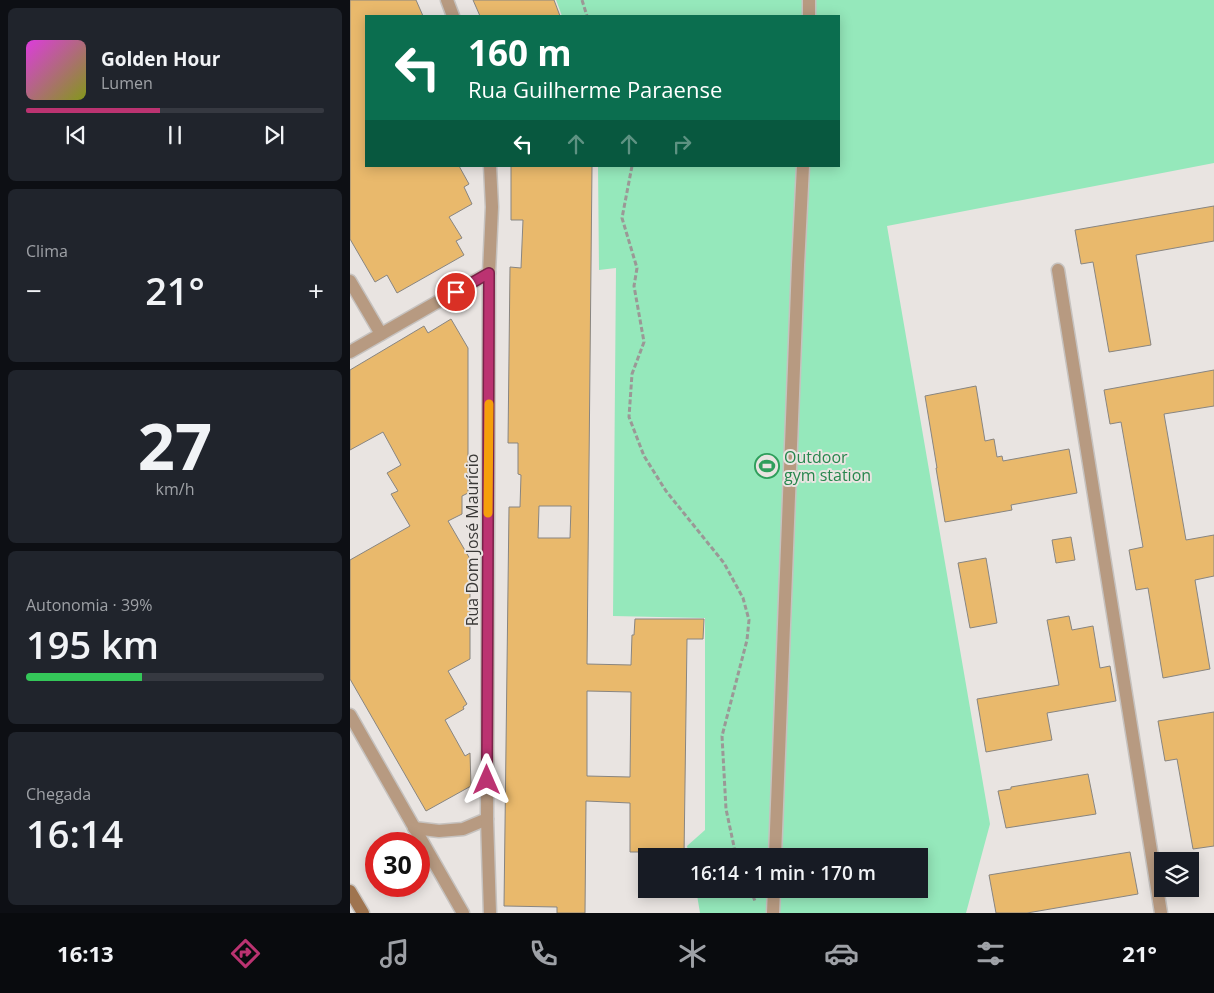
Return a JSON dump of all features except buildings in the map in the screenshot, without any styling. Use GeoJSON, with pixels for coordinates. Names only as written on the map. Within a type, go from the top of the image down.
{"type":"FeatureCollection","features":[{"type":"Feature","properties":{"kind":"street"},"geometry":{"type":"LineString","coordinates":[[447,0],[453,15]]}},
{"type":"Feature","properties":{"kind":"street"},"geometry":{"type":"LineString","coordinates":[[809,0],[809,15]]}},
{"type":"Feature","properties":{"kind":"street","name":"Rua Dom José Maurício"},"geometry":{"type":"LineString","coordinates":[[490,167],[492,208],[489,273],[487,820],[490,913]]}},
{"type":"Feature","properties":{"kind":"street"},"geometry":{"type":"LineString","coordinates":[[775,848],[803,167]]}},
{"type":"Feature","properties":{"kind":"street"},"geometry":{"type":"LineString","coordinates":[[1058,270],[1161,913]]}},
{"type":"Feature","properties":{"kind":"street"},"geometry":{"type":"LineString","coordinates":[[350,352],[489,273]]}},
{"type":"Feature","properties":{"kind":"street"},"geometry":{"type":"LineString","coordinates":[[350,281],[381,334]]}},
{"type":"Feature","properties":{"kind":"street"},"geometry":{"type":"LineString","coordinates":[[350,715],[463,913]]}},
{"type":"Feature","properties":{"kind":"street"},"geometry":{"type":"LineString","coordinates":[[414,828],[439,831],[464,829],[487,820]]}},
{"type":"Feature","properties":{"kind":"street"},"geometry":{"type":"LineString","coordinates":[[350,891],[363,913]]}},
{"type":"Feature","properties":{"kind":"street"},"geometry":{"type":"LineString","coordinates":[[773,913],[774,898]]}},
{"type":"Feature","properties":{"kind":"path"},"geometry":{"type":"LineString","coordinates":[[582,0],[587,15]]}},
{"type":"Feature","properties":{"kind":"path"},"geometry":{"type":"LineString","coordinates":[[632,167],[622,218],[637,268],[634,286],[644,342],[632,374],[629,417],[644,456],[661,484],[724,563],[743,598],[749,620],[747,640],[722,736],[726,809],[734,848]]}},
{"type":"Feature","properties":{"kind":"green space"},"geometry":{"type":"Polygon","coordinates":[[[556,0],[1214,0],[1214,163],[887,226],[990,824],[966,913],[700,913],[698,898],[928,898],[928,848],[687,848],[687,846],[705,830],[705,618],[613,616],[616,268],[599,270],[598,167],[840,167],[840,15],[562,15],[556,0]]]}},
{"type":"Feature","properties":{"kind":"slow traffic"},"geometry":{"type":"LineString","coordinates":[[488,513],[489,404]]}},
{"type":"Feature","properties":{"kind":"place","name":"Outdoor gym station"},"geometry":{"type":"Point","coordinates":[767,466]}},
{"type":"Feature","properties":{"kind":"route"},"geometry":{"type":"LineString","coordinates":[[456,292],[489,273],[487,780]]}}]}
